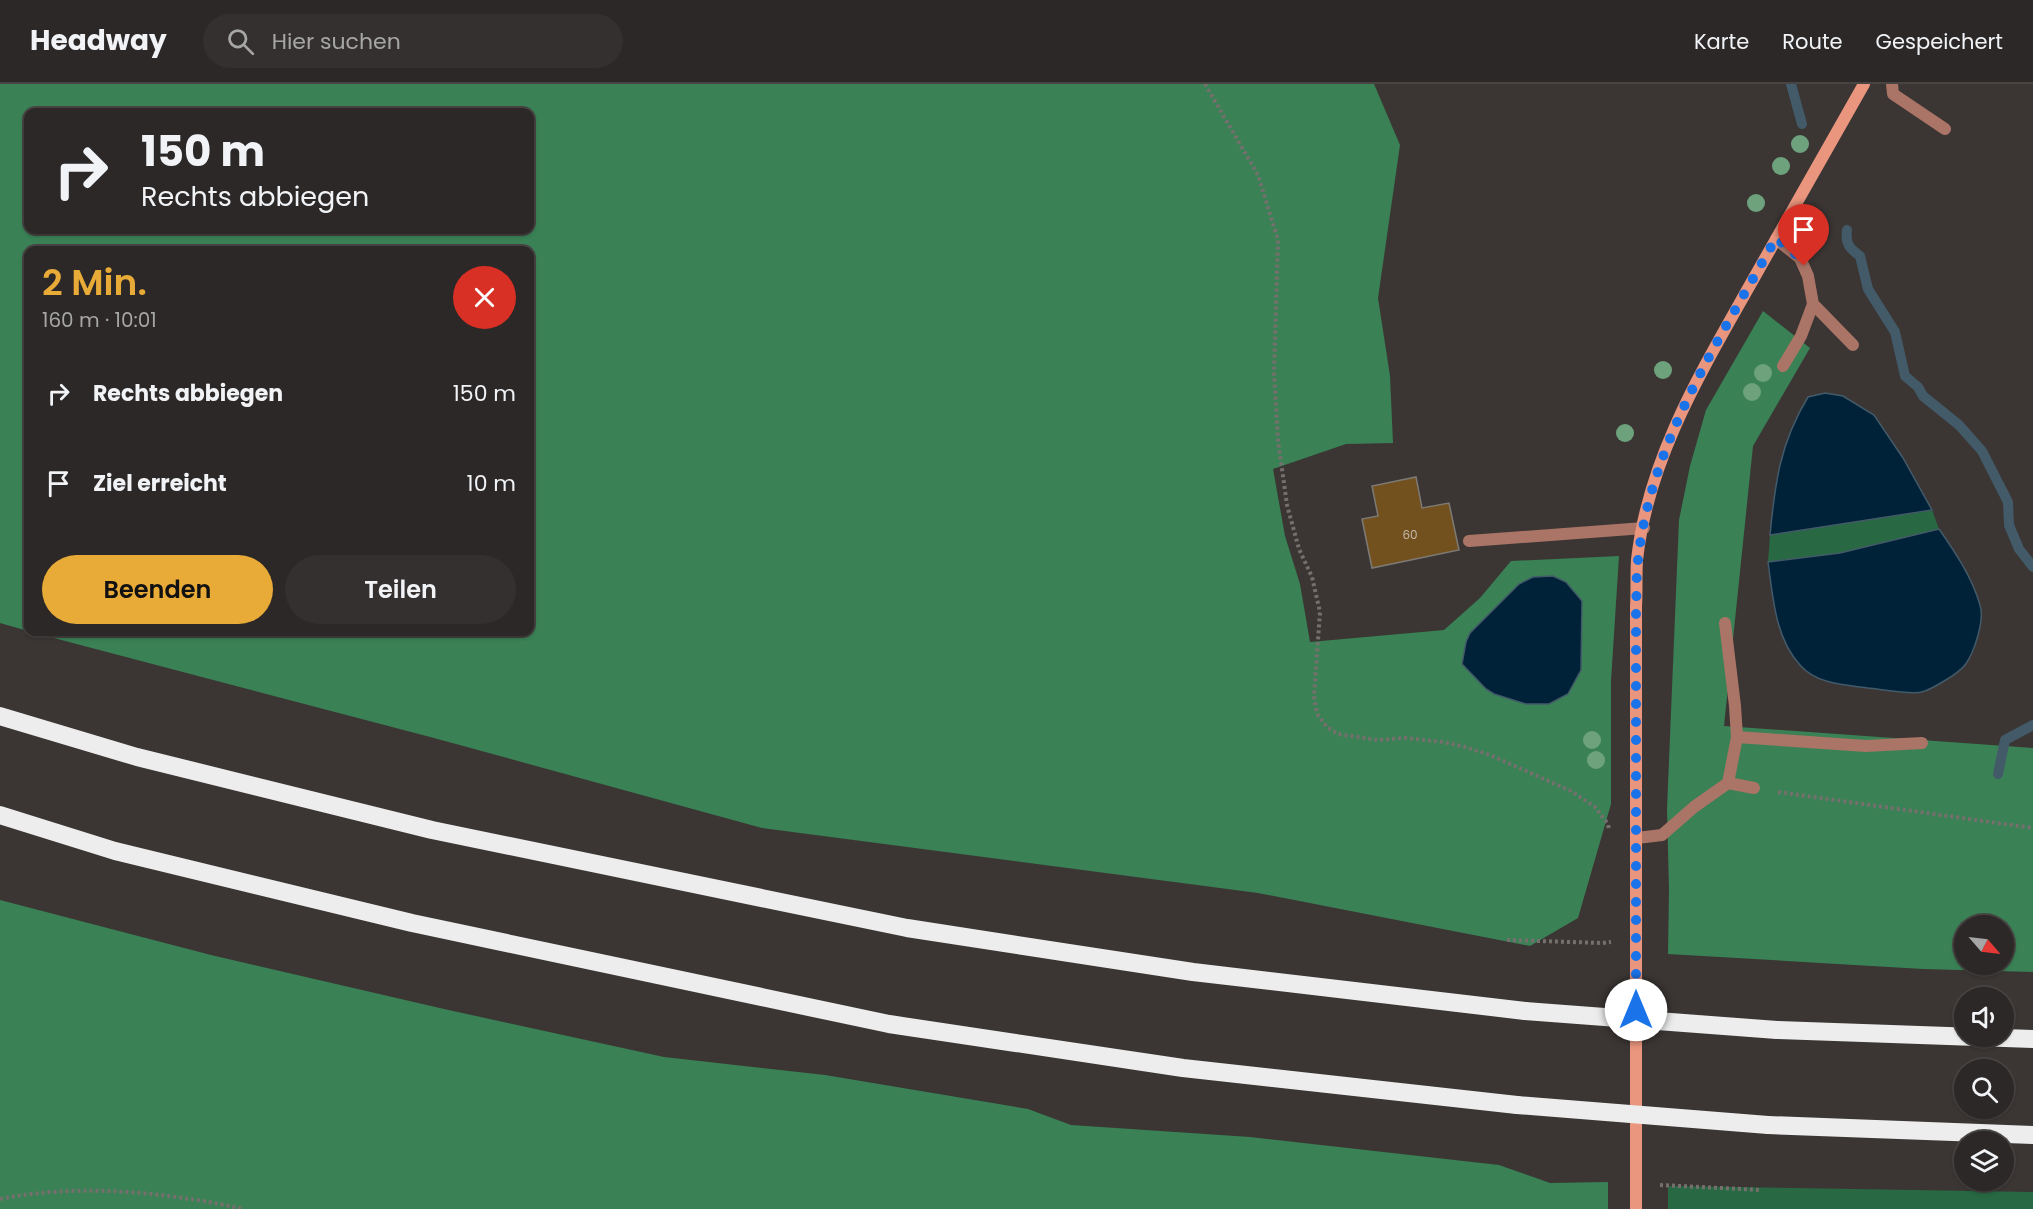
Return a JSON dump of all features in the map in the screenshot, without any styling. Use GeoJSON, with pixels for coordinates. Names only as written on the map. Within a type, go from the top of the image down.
{"type":"FeatureCollection","features":[{"type":"Feature","properties":{"kind":"highway"},"geometry":{"type":"LineString","coordinates":[[0,716],[137,757],[432,830],[907,928],[1193,972],[1525,1011],[1777,1030],[2033,1039]]}},
{"type":"Feature","properties":{"kind":"highway"},"geometry":{"type":"LineString","coordinates":[[0,815],[115,851],[412,923],[889,1024],[1183,1068],[1517,1105],[1768,1125],[2033,1135]]}},
{"type":"Feature","properties":{"kind":"main road"},"geometry":{"type":"LineString","coordinates":[[1636,1209],[1636,606],[1638,560],[1644,528],[1659,467],[1677,421],[1710,353],[1864,84]]}},
{"type":"Feature","properties":{"kind":"lane"},"geometry":{"type":"LineString","coordinates":[[1892,84],[1893,94],[1945,129]]}},
{"type":"Feature","properties":{"kind":"lane"},"geometry":{"type":"LineString","coordinates":[[1776,238],[1800,258],[1808,276],[1813,304],[1802,336],[1783,366]]}},
{"type":"Feature","properties":{"kind":"lane"},"geometry":{"type":"LineString","coordinates":[[1813,304],[1854,345]]}},
{"type":"Feature","properties":{"kind":"lane"},"geometry":{"type":"LineString","coordinates":[[1469,542],[1644,528]]}},
{"type":"Feature","properties":{"kind":"lane"},"geometry":{"type":"LineString","coordinates":[[1637,838],[1662,835],[1694,807],[1728,783],[1737,737],[1725,623]]}},
{"type":"Feature","properties":{"kind":"lane"},"geometry":{"type":"LineString","coordinates":[[1737,737],[1866,746],[1922,743]]}},
{"type":"Feature","properties":{"kind":"lane"},"geometry":{"type":"LineString","coordinates":[[1728,783],[1754,788]]}},
{"type":"Feature","properties":{"kind":"path"},"geometry":{"type":"LineString","coordinates":[[1205,84],[1258,175],[1278,240],[1274,373],[1278,440],[1287,505],[1299,549],[1312,578],[1320,612],[1314,696],[1317,714],[1327,727],[1338,734],[1378,740],[1406,738],[1443,742],[1462,746],[1513,765],[1571,791],[1595,807],[1608,824],[1609,835]]}},
{"type":"Feature","properties":{"kind":"path"},"geometry":{"type":"LineString","coordinates":[[1777,792],[2033,828]]}},
{"type":"Feature","properties":{"kind":"path"},"geometry":{"type":"LineString","coordinates":[[1507,940],[1612,942]]}},
{"type":"Feature","properties":{"kind":"path"},"geometry":{"type":"LineString","coordinates":[[1660,1185],[1761,1190]]}},
{"type":"Feature","properties":{"kind":"path"},"geometry":{"type":"LineString","coordinates":[[0,1199],[37,1192],[79,1190],[148,1194],[212,1202],[244,1209]]}},
{"type":"Feature","properties":{"kind":"green space"},"geometry":{"type":"Polygon","coordinates":[[[0,84],[1374,84],[1400,145],[1378,298],[1390,376],[1393,443],[1346,444],[1273,469],[1285,536],[1300,584],[1310,642],[1444,630],[1480,598],[1511,561],[1619,556],[1611,681],[1611,804],[1578,918],[1530,946],[1258,893],[762,828],[434,738],[46,636],[534,636],[534,246],[24,246],[24,630],[0,623],[0,84]]]}},
{"type":"Feature","properties":{"kind":"green space"},"geometry":{"type":"Polygon","coordinates":[[[1763,311],[1810,348],[1753,446],[1724,726],[2033,748],[2033,972],[2014,971],[2014,915],[1954,915],[1954,970],[1668,954],[1667,809],[1679,520],[1690,466],[1706,410],[1763,311]]]}},
{"type":"Feature","properties":{"kind":"green space"},"geometry":{"type":"Polygon","coordinates":[[[1932,510],[1939,529],[1840,553],[1768,562],[1770,535],[1932,510]]]}},
{"type":"Feature","properties":{"kind":"green space"},"geometry":{"type":"Polygon","coordinates":[[[0,900],[211,955],[664,1057],[825,1075],[1028,1109],[1071,1125],[1250,1137],[1499,1165],[1550,1183],[1608,1182],[1608,1209],[0,1209],[0,900]]]}},
{"type":"Feature","properties":{"kind":"green space"},"geometry":{"type":"Polygon","coordinates":[[[1668,1186],[2033,1192],[2033,1209],[1668,1209],[1668,1186]]]}},
{"type":"Feature","properties":{"kind":"water"},"geometry":{"type":"Polygon","coordinates":[[[1825,393],[1843,396],[1874,415],[1903,458],[1932,510],[1770,535],[1780,464],[1791,431],[1808,397],[1825,393]]]}},
{"type":"Feature","properties":{"kind":"water"},"geometry":{"type":"Polygon","coordinates":[[[1939,529],[1968,575],[1981,611],[1975,645],[1962,669],[1932,688],[1911,693],[1831,683],[1814,676],[1800,665],[1780,630],[1768,562],[1840,553],[1939,529]]]}},
{"type":"Feature","properties":{"kind":"water"},"geometry":{"type":"Polygon","coordinates":[[[1553,576],[1566,582],[1582,601],[1581,670],[1568,694],[1549,704],[1526,704],[1494,694],[1486,689],[1462,664],[1470,633],[1519,584],[1533,577],[1553,576]]]}},
{"type":"Feature","properties":{"kind":"building"},"geometry":{"type":"Polygon","coordinates":[[[1416,477],[1422,508],[1449,503],[1459,550],[1372,568],[1362,519],[1378,516],[1372,486],[1416,477]]]}},
{"type":"Feature","properties":{"kind":"waterway"},"geometry":{"type":"LineString","coordinates":[[1791,84],[1802,124]]}},
{"type":"Feature","properties":{"kind":"waterway"},"geometry":{"type":"LineString","coordinates":[[1847,230],[1848,243],[1860,256],[1868,289],[1895,332],[1905,376],[1918,387],[1923,396],[1959,425],[1982,451],[2008,502],[2009,525],[2019,549],[2033,567]]}},
{"type":"Feature","properties":{"kind":"waterway"},"geometry":{"type":"LineString","coordinates":[[1998,774],[2005,740],[2033,725]]}},
{"type":"Feature","properties":{"kind":"route"},"geometry":{"type":"LineString","coordinates":[[1636,1010],[1636,606],[1638,560],[1651,493],[1677,421],[1710,353],[1776,238],[1800,258],[1804,266]]}}]}
